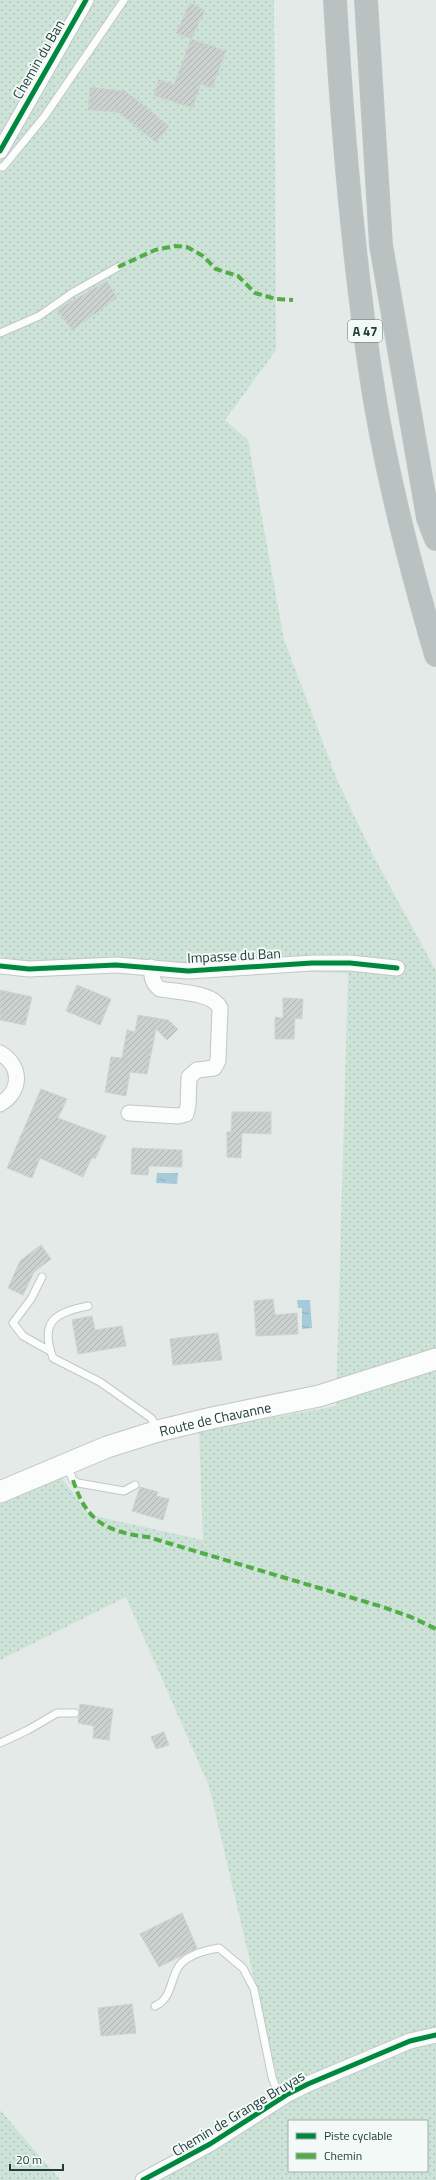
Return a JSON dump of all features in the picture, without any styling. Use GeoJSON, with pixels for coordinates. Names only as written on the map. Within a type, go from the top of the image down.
{"type":"FeatureCollection","features":[{"type":"Feature","properties":{"kind":"highway","name":"A 47"},"geometry":{"type":"LineString","coordinates":[[335,0],[350,222],[370,370],[389,473],[407,554],[436,655]]}},
{"type":"Feature","properties":{"kind":"highway","name":"A 47"},"geometry":{"type":"LineString","coordinates":[[366,0],[381,245],[428,518],[436,539]]}},
{"type":"Feature","properties":{"kind":"main road","name":"Route de Chavanne"},"geometry":{"type":"LineString","coordinates":[[0,1492],[107,1447],[158,1431],[212,1418],[319,1396],[436,1359]]}},
{"type":"Feature","properties":{"kind":"street","name":"Chemin du Ban"},"geometry":{"type":"LineString","coordinates":[[0,151],[86,0]]}},
{"type":"Feature","properties":{"kind":"street","name":"Impasse du Ban"},"geometry":{"type":"LineString","coordinates":[[0,966],[29,970],[116,965],[188,971],[312,963],[350,963],[397,968]]}},
{"type":"Feature","properties":{"kind":"street"},"geometry":{"type":"LineString","coordinates":[[129,1113],[178,1116],[186,1114],[188,1106],[189,1077],[196,1070],[214,1068],[218,1061],[220,1008],[217,1002],[209,997],[160,989],[154,985],[151,967]]}},
{"type":"Feature","properties":{"kind":"street"},"geometry":{"type":"LineString","coordinates":[[0,1053],[8,1058],[17,1074],[17,1083],[14,1092],[8,1099],[0,1104]]}},
{"type":"Feature","properties":{"kind":"street","name":"Chemin de Grange Bruyas"},"geometry":{"type":"LineString","coordinates":[[143,2180],[210,2144],[280,2099],[308,2084],[410,2041],[436,2035]]}},
{"type":"Feature","properties":{"kind":"lane"},"geometry":{"type":"LineString","coordinates":[[0,167],[3,167],[44,118],[124,0]]}},
{"type":"Feature","properties":{"kind":"lane"},"geometry":{"type":"LineString","coordinates":[[0,333],[39,316],[72,293],[118,267]]}},
{"type":"Feature","properties":{"kind":"lane"},"geometry":{"type":"LineString","coordinates":[[42,1277],[31,1299],[13,1322],[23,1336],[50,1351]]}},
{"type":"Feature","properties":{"kind":"lane"},"geometry":{"type":"LineString","coordinates":[[88,1306],[63,1312],[53,1321],[49,1330],[50,1351],[53,1358],[89,1375],[155,1422],[158,1431]]}},
{"type":"Feature","properties":{"kind":"lane"},"geometry":{"type":"LineString","coordinates":[[66,1464],[73,1480],[78,1483],[124,1491],[135,1485]]}},
{"type":"Feature","properties":{"kind":"lane"},"geometry":{"type":"LineString","coordinates":[[0,1743],[28,1730],[57,1713],[75,1713]]}},
{"type":"Feature","properties":{"kind":"lane"},"geometry":{"type":"LineString","coordinates":[[155,2006],[166,1997],[180,1964],[208,1949],[219,1948],[230,1955],[243,1968],[254,1989],[271,2070],[280,2099]]}},
{"type":"Feature","properties":{"kind":"green space"},"geometry":{"type":"Polygon","coordinates":[[[0,0],[274,0],[276,350],[225,420],[248,440],[284,640],[338,782],[373,855],[436,971],[436,2180],[157,2180],[284,2107],[209,1786],[126,1597],[0,1660],[0,1504],[61,1477],[90,1515],[203,1540],[199,1431],[336,1406],[348,973],[23,964],[0,956],[0,0]]]}},
{"type":"Feature","properties":{"kind":"green space"},"geometry":{"type":"Polygon","coordinates":[[[0,2110],[60,2180],[0,2180],[0,2110]]]}},
{"type":"Feature","properties":{"kind":"water"},"geometry":{"type":"Polygon","coordinates":[[[157,1173],[178,1173],[177,1184],[156,1183],[157,1173]]]}},
{"type":"Feature","properties":{"kind":"water"},"geometry":{"type":"Polygon","coordinates":[[[297,1300],[310,1300],[312,1328],[302,1329],[302,1308],[298,1308],[297,1300]]]}},
{"type":"Feature","properties":{"kind":"building"},"geometry":{"type":"Polygon","coordinates":[[[190,3],[205,10],[191,39],[176,33],[190,3]]]}},
{"type":"Feature","properties":{"kind":"building"},"geometry":{"type":"Polygon","coordinates":[[[191,39],[226,51],[212,88],[201,84],[192,108],[154,95],[159,79],[174,85],[191,39]]]}},
{"type":"Feature","properties":{"kind":"building"},"geometry":{"type":"Polygon","coordinates":[[[90,87],[121,91],[123,89],[169,126],[156,142],[118,112],[88,110],[90,87]]]}},
{"type":"Feature","properties":{"kind":"building"},"geometry":{"type":"Polygon","coordinates":[[[107,281],[117,298],[72,330],[57,310],[107,281]]]}},
{"type":"Feature","properties":{"kind":"building"},"geometry":{"type":"Polygon","coordinates":[[[77,985],[111,999],[100,1025],[66,1011],[77,985]]]}},
{"type":"Feature","properties":{"kind":"building"},"geometry":{"type":"Polygon","coordinates":[[[0,990],[32,997],[25,1025],[0,1020],[0,990]]]}},
{"type":"Feature","properties":{"kind":"building"},"geometry":{"type":"Polygon","coordinates":[[[283,998],[303,999],[302,1019],[295,1018],[294,1039],[275,1039],[275,1017],[283,1018],[283,998]]]}},
{"type":"Feature","properties":{"kind":"building"},"geometry":{"type":"Polygon","coordinates":[[[138,1015],[168,1020],[178,1029],[167,1040],[156,1029],[147,1074],[130,1072],[126,1096],[105,1092],[111,1057],[122,1058],[127,1030],[135,1032],[138,1015]]]}},
{"type":"Feature","properties":{"kind":"building"},"geometry":{"type":"Polygon","coordinates":[[[41,1089],[67,1099],[58,1118],[106,1136],[95,1159],[92,1157],[83,1177],[40,1158],[32,1178],[7,1168],[41,1089]]]}},
{"type":"Feature","properties":{"kind":"building"},"geometry":{"type":"Polygon","coordinates":[[[232,1112],[271,1112],[271,1134],[242,1133],[241,1158],[227,1157],[227,1132],[231,1132],[232,1112]]]}},
{"type":"Feature","properties":{"kind":"building"},"geometry":{"type":"Polygon","coordinates":[[[132,1148],[182,1150],[182,1167],[149,1166],[148,1175],[131,1174],[132,1148]]]}},
{"type":"Feature","properties":{"kind":"building"},"geometry":{"type":"Polygon","coordinates":[[[41,1245],[51,1259],[34,1272],[23,1295],[8,1288],[20,1261],[41,1245]]]}},
{"type":"Feature","properties":{"kind":"building"},"geometry":{"type":"Polygon","coordinates":[[[273,1299],[275,1315],[297,1313],[298,1334],[256,1336],[254,1301],[273,1299]]]}},
{"type":"Feature","properties":{"kind":"building"},"geometry":{"type":"Polygon","coordinates":[[[92,1316],[95,1330],[122,1326],[126,1346],[78,1354],[72,1320],[92,1316]]]}},
{"type":"Feature","properties":{"kind":"building"},"geometry":{"type":"Polygon","coordinates":[[[218,1333],[222,1360],[173,1365],[170,1339],[218,1333]]]}},
{"type":"Feature","properties":{"kind":"building"},"geometry":{"type":"Polygon","coordinates":[[[140,1487],[158,1492],[156,1496],[169,1499],[163,1520],[132,1511],[140,1487]]]}},
{"type":"Feature","properties":{"kind":"building"},"geometry":{"type":"Polygon","coordinates":[[[80,1704],[113,1709],[109,1740],[93,1738],[94,1726],[78,1723],[80,1704]]]}},
{"type":"Feature","properties":{"kind":"building"},"geometry":{"type":"Polygon","coordinates":[[[164,1732],[169,1745],[156,1749],[151,1737],[164,1732]]]}},
{"type":"Feature","properties":{"kind":"building"},"geometry":{"type":"Polygon","coordinates":[[[182,1913],[197,1948],[159,1967],[140,1934],[182,1913]]]}},
{"type":"Feature","properties":{"kind":"building"},"geometry":{"type":"Polygon","coordinates":[[[132,2004],[136,2033],[101,2036],[98,2008],[132,2004]]]}},
{"type":"Feature","properties":{"kind":"marked path"},"geometry":{"type":"LineString","coordinates":[[118,267],[155,250],[175,246],[187,247],[203,256],[216,269],[238,276],[255,293],[276,299],[293,300]]}},
{"type":"Feature","properties":{"kind":"marked path"},"geometry":{"type":"LineString","coordinates":[[73,1480],[84,1506],[91,1515],[109,1528],[120,1532],[148,1537],[383,1607],[411,1617],[436,1629]]}},
{"type":"Feature","properties":{"kind":"cycle path"},"geometry":{"type":"LineString","coordinates":[[0,151],[86,0]]}},
{"type":"Feature","properties":{"kind":"cycle path"},"geometry":{"type":"LineString","coordinates":[[0,966],[29,969],[116,965],[188,971],[312,963],[350,963],[397,968]]}},
{"type":"Feature","properties":{"kind":"cycle path"},"geometry":{"type":"LineString","coordinates":[[143,2180],[210,2144],[288,2094],[308,2084],[410,2041],[436,2035]]}}]}
